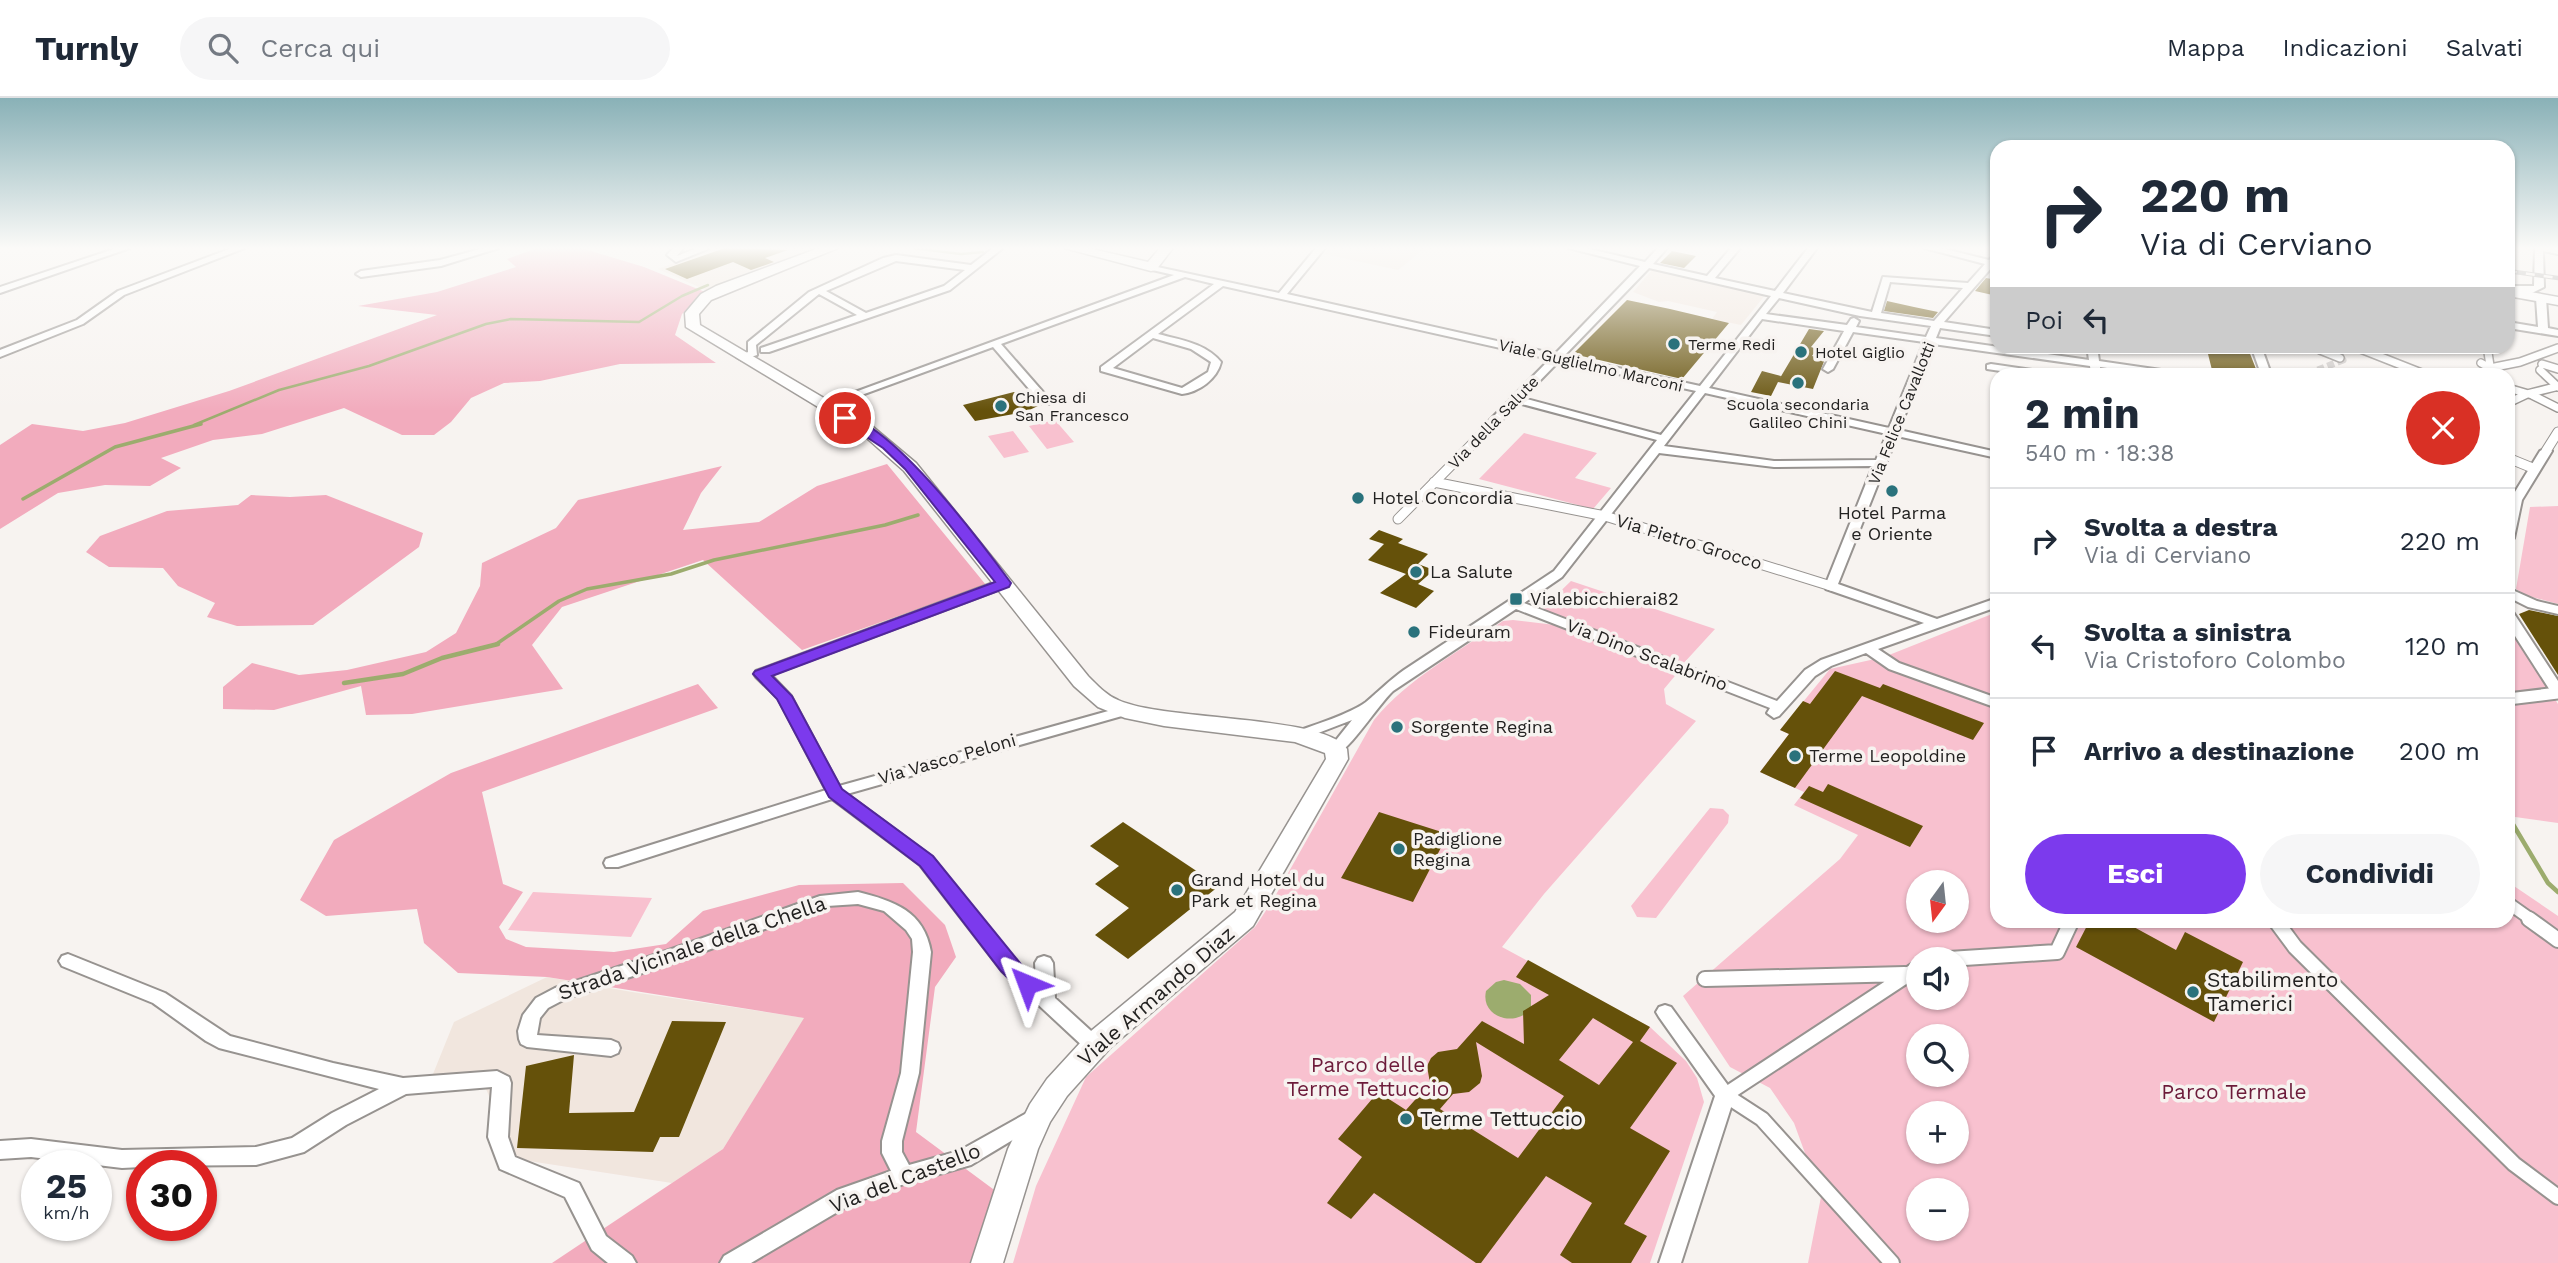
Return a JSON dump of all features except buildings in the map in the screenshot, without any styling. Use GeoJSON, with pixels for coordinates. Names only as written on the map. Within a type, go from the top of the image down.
{"type":"FeatureCollection","features":[{"type":"Feature","properties":{"kind":"main road"},"geometry":{"type":"LineString","coordinates":[[701,302],[695,308],[690,323],[695,330],[867,430],[910,467],[1081,681],[1102,700],[1124,710],[1300,735],[1323,741],[1336,749]]}},
{"type":"Feature","properties":{"kind":"main road","name":"Viale Armando Diaz"},"geometry":{"type":"LineString","coordinates":[[987,1263],[1026,1142],[1040,1113],[1074,1066],[1094,1045],[1244,919],[1333,769],[1337,759],[1336,749]]}},
{"type":"Feature","properties":{"kind":"street"},"geometry":{"type":"LineString","coordinates":[[0,354],[80,322],[108,302]]}},
{"type":"Feature","properties":{"kind":"street"},"geometry":{"type":"LineString","coordinates":[[741,357],[754,352],[751,344],[804,302]]}},
{"type":"Feature","properties":{"kind":"street"},"geometry":{"type":"LineString","coordinates":[[840,302],[865,316]]}},
{"type":"Feature","properties":{"kind":"street"},"geometry":{"type":"LineString","coordinates":[[765,350],[905,302]]}},
{"type":"Feature","properties":{"kind":"street"},"geometry":{"type":"LineString","coordinates":[[852,395],[1106,302]]}},
{"type":"Feature","properties":{"kind":"street"},"geometry":{"type":"LineString","coordinates":[[1151,335],[1212,355],[1216,362],[1213,373],[1189,390],[1182,391],[1105,369],[1195,302]]}},
{"type":"Feature","properties":{"kind":"street","name":"Viale Guglielmo Marconi"},"geometry":{"type":"LineString","coordinates":[[1310,302],[1990,454]]}},
{"type":"Feature","properties":{"kind":"street","name":"Via della Salute"},"geometry":{"type":"LineString","coordinates":[[1398,519],[1609,302]]}},
{"type":"Feature","properties":{"kind":"street","name":"Viale Armando Diaz"},"geometry":{"type":"LineString","coordinates":[[1336,749],[1368,706],[1387,689],[1490,617],[1517,605],[1558,574],[1770,302]]}},
{"type":"Feature","properties":{"kind":"street"},"geometry":{"type":"LineString","coordinates":[[1810,302],[1876,316],[1990,332]]}},
{"type":"Feature","properties":{"kind":"street"},"geometry":{"type":"LineString","coordinates":[[1876,316],[1880,302]]}},
{"type":"Feature","properties":{"kind":"street","name":"Via Felice Cavallotti"},"geometry":{"type":"LineString","coordinates":[[1831,586],[1937,325],[1956,302]]}},
{"type":"Feature","properties":{"kind":"street"},"geometry":{"type":"LineString","coordinates":[[2543,331],[2546,302]]}},
{"type":"Feature","properties":{"kind":"street"},"geometry":{"type":"LineString","coordinates":[[1828,369],[1849,328],[1860,313]]}},
{"type":"Feature","properties":{"kind":"street"},"geometry":{"type":"LineString","coordinates":[[1760,316],[1931,339],[1990,350]]}},
{"type":"Feature","properties":{"kind":"street"},"geometry":{"type":"LineString","coordinates":[[2515,326],[2558,334]]}},
{"type":"Feature","properties":{"kind":"street"},"geometry":{"type":"LineString","coordinates":[[995,343],[1046,402]]}},
{"type":"Feature","properties":{"kind":"street"},"geometry":{"type":"LineString","coordinates":[[2501,368],[2558,348]]}},
{"type":"Feature","properties":{"kind":"street"},"geometry":{"type":"LineString","coordinates":[[2013,354],[2090,368]]}},
{"type":"Feature","properties":{"kind":"street"},"geometry":{"type":"LineString","coordinates":[[2330,354],[2340,358]]}},
{"type":"Feature","properties":{"kind":"street"},"geometry":{"type":"LineString","coordinates":[[2373,354],[2409,368]]}},
{"type":"Feature","properties":{"kind":"street"},"geometry":{"type":"LineString","coordinates":[[2481,363],[2487,368]]}},
{"type":"Feature","properties":{"kind":"street"},"geometry":{"type":"LineString","coordinates":[[1991,367],[1998,368]]}},
{"type":"Feature","properties":{"kind":"street"},"geometry":{"type":"LineString","coordinates":[[2515,400],[2556,387],[2541,367],[2558,369]]}},
{"type":"Feature","properties":{"kind":"street"},"geometry":{"type":"LineString","coordinates":[[2515,390],[2558,408]]}},
{"type":"Feature","properties":{"kind":"street"},"geometry":{"type":"LineString","coordinates":[[1516,399],[1661,444],[1774,464],[1880,463]]}},
{"type":"Feature","properties":{"kind":"street"},"geometry":{"type":"LineString","coordinates":[[2515,494],[2535,469],[2558,432]]}},
{"type":"Feature","properties":{"kind":"street"},"geometry":{"type":"LineString","coordinates":[[2515,461],[2535,469]]}},
{"type":"Feature","properties":{"kind":"street","name":"Via Pietro Grocco"},"geometry":{"type":"LineString","coordinates":[[1434,482],[1605,516],[1831,586],[1939,625]]}},
{"type":"Feature","properties":{"kind":"street"},"geometry":{"type":"LineString","coordinates":[[1004,583],[761,674],[784,696],[835,793],[926,861],[1008,966],[1094,1045]]}},
{"type":"Feature","properties":{"kind":"street"},"geometry":{"type":"LineString","coordinates":[[2515,595],[2533,604],[2558,610]]}},
{"type":"Feature","properties":{"kind":"street","name":"Via Dino Scalabrino"},"geometry":{"type":"LineString","coordinates":[[1517,605],[1775,710],[1810,673],[1826,663],[1868,649]]}},
{"type":"Feature","properties":{"kind":"street"},"geometry":{"type":"LineString","coordinates":[[1868,649],[1990,605]]}},
{"type":"Feature","properties":{"kind":"street"},"geometry":{"type":"LineString","coordinates":[[2515,626],[2558,693],[2515,698]]}},
{"type":"Feature","properties":{"kind":"street"},"geometry":{"type":"LineString","coordinates":[[1868,649],[1894,666],[1990,700]]}},
{"type":"Feature","properties":{"kind":"street","name":"Viale Armando Diaz"},"geometry":{"type":"LineString","coordinates":[[1300,735],[1329,725],[1368,706]]}},
{"type":"Feature","properties":{"kind":"street","name":"Via Vasco Peloni"},"geometry":{"type":"LineString","coordinates":[[612,863],[886,776],[1124,710]]}},
{"type":"Feature","properties":{"kind":"street","name":"Strada Vicinale della Chella"},"geometry":{"type":"LineString","coordinates":[[611,1048],[534,1042],[528,1039],[529,1024],[542,1003],[561,993],[675,955],[805,906],[839,897],[866,899],[889,906],[912,925],[920,938],[922,952],[912,1060],[892,1141],[892,1153],[904,1175]]}},
{"type":"Feature","properties":{"kind":"street"},"geometry":{"type":"LineString","coordinates":[[2515,909],[2558,940]]}},
{"type":"Feature","properties":{"kind":"street"},"geometry":{"type":"LineString","coordinates":[[1969,958],[2057,952],[2068,928]]}},
{"type":"Feature","properties":{"kind":"street"},"geometry":{"type":"LineString","coordinates":[[2281,928],[2295,947],[2514,1164],[2558,1197]]}},
{"type":"Feature","properties":{"kind":"street"},"geometry":{"type":"LineString","coordinates":[[68,961],[159,998],[186,1019],[226,1043],[332,1071],[403,1086],[497,1079],[502,1083],[503,1093],[498,1137],[507,1163],[572,1190],[599,1243],[625,1263]]}},
{"type":"Feature","properties":{"kind":"street"},"geometry":{"type":"LineString","coordinates":[[1044,963],[1046,1003]]}},
{"type":"Feature","properties":{"kind":"street"},"geometry":{"type":"LineString","coordinates":[[1705,979],[1906,971]]}},
{"type":"Feature","properties":{"kind":"street"},"geometry":{"type":"LineString","coordinates":[[1670,1263],[1725,1095],[1906,975]]}},
{"type":"Feature","properties":{"kind":"street"},"geometry":{"type":"LineString","coordinates":[[1665,1012],[1725,1095],[1762,1119],[1892,1263]]}},
{"type":"Feature","properties":{"kind":"street"},"geometry":{"type":"LineString","coordinates":[[0,1150],[31,1148],[122,1159],[256,1156],[297,1146],[339,1119],[403,1086]]}},
{"type":"Feature","properties":{"kind":"street","name":"Via del Castello"},"geometry":{"type":"LineString","coordinates":[[731,1263],[845,1197],[904,1175],[964,1159],[1040,1113]]}},
{"type":"Feature","properties":{"kind":"shaded area"},"geometry":{"type":"Polygon","coordinates":[[[379,302],[694,302],[682,314],[675,335],[716,363],[620,364],[540,381],[504,383],[471,398],[451,422],[434,435],[402,435],[344,408],[262,434],[213,440],[161,458],[181,468],[150,486],[105,485],[58,493],[0,529],[0,445],[32,424],[83,431],[125,423],[229,391],[437,315],[358,306],[379,302]]]}},
{"type":"Feature","properties":{"kind":"shaded area"},"geometry":{"type":"Polygon","coordinates":[[[1674,302],[1759,302],[1741,325],[1712,319],[1717,312],[1674,302]]]}},
{"type":"Feature","properties":{"kind":"shaded area"},"geometry":{"type":"Polygon","coordinates":[[[887,464],[986,585],[802,650],[703,560],[562,607],[532,645],[563,689],[412,714],[366,715],[361,686],[274,710],[223,709],[223,687],[252,663],[299,675],[347,670],[426,652],[456,633],[480,586],[482,563],[556,528],[578,500],[722,466],[701,493],[683,530],[759,522],[817,486],[887,464]]]}},
{"type":"Feature","properties":{"kind":"shaded area"},"geometry":{"type":"Polygon","coordinates":[[[251,495],[326,495],[423,533],[419,547],[313,625],[237,626],[207,617],[215,603],[178,586],[163,568],[109,567],[86,552],[100,536],[167,511],[238,505],[251,495]]]}},
{"type":"Feature","properties":{"kind":"shaded area"},"geometry":{"type":"Polygon","coordinates":[[[698,684],[718,708],[482,792],[503,884],[523,892],[499,927],[506,939],[526,947],[614,952],[666,944],[703,911],[799,885],[903,883],[945,925],[956,957],[935,987],[916,1132],[997,1192],[971,1263],[552,1263],[723,1149],[804,1018],[547,977],[458,973],[424,943],[417,909],[326,916],[300,900],[334,840],[451,773],[698,684]]]}},
{"type":"Feature","properties":{"kind":"shaded area"},"geometry":{"type":"Polygon","coordinates":[[[547,977],[805,1018],[723,1149],[672,1183],[516,1159],[486,1089],[433,1074],[454,1022],[547,977]]]}},
{"type":"Feature","properties":{"kind":"shaded area"},"geometry":{"type":"Polygon","coordinates":[[[1504,980],[1520,984],[1531,995],[1531,1008],[1517,1018],[1509,1019],[1494,1014],[1486,1000],[1486,991],[1496,982],[1504,980]]]}},
{"type":"Feature","properties":{"kind":"green space"},"geometry":{"type":"Polygon","coordinates":[[[1055,420],[1074,442],[1047,449],[1029,426],[1055,420]]]}},
{"type":"Feature","properties":{"kind":"green space"},"geometry":{"type":"Polygon","coordinates":[[[1013,431],[1029,452],[1004,458],[988,436],[1013,431]]]}},
{"type":"Feature","properties":{"kind":"green space"},"geometry":{"type":"Polygon","coordinates":[[[1524,433],[1597,453],[1575,478],[1611,488],[1593,509],[1479,479],[1524,433]]]}},
{"type":"Feature","properties":{"kind":"green space"},"geometry":{"type":"Polygon","coordinates":[[[2558,506],[2558,604],[2525,595],[2516,589],[2530,507],[2558,506]]]}},
{"type":"Feature","properties":{"kind":"green space"},"geometry":{"type":"Polygon","coordinates":[[[1571,581],[1715,629],[1682,665],[1542,609],[1571,581]]]}},
{"type":"Feature","properties":{"kind":"green space","name":"Parco Termale"},"geometry":{"type":"Polygon","coordinates":[[[1990,615],[1990,928],[2515,928],[2515,887],[2558,916],[2558,1263],[1808,1263],[1821,1197],[1794,1123],[1770,1088],[1730,1067],[1683,996],[1840,859],[1858,835],[1794,805],[1804,792],[1760,772],[1789,734],[1780,730],[1830,669],[1884,657],[1990,615]]]}},
{"type":"Feature","properties":{"kind":"green space","name":"Parco delle Terme Tettuccio"},"geometry":{"type":"Polygon","coordinates":[[[1503,621],[1555,625],[1679,671],[1664,689],[1666,704],[1696,721],[1544,894],[1502,947],[1650,1027],[1686,1061],[1697,1078],[1704,1102],[1650,1263],[1013,1263],[1036,1186],[1086,1077],[1255,927],[1273,900],[1374,720],[1387,705],[1435,666],[1503,621]]]}},
{"type":"Feature","properties":{"kind":"green space"},"geometry":{"type":"Polygon","coordinates":[[[2515,636],[2558,704],[2558,823],[2515,817],[2515,636]]]}},
{"type":"Feature","properties":{"kind":"green space"},"geometry":{"type":"Polygon","coordinates":[[[1710,808],[1723,809],[1729,815],[1728,823],[1656,918],[1637,917],[1631,906],[1710,808]]]}},
{"type":"Feature","properties":{"kind":"green space"},"geometry":{"type":"Polygon","coordinates":[[[533,892],[652,898],[631,937],[508,930],[533,892]]]}},
{"type":"Feature","properties":{"kind":"waterway"},"geometry":{"type":"LineString","coordinates":[[194,425],[279,390],[369,366],[486,324],[511,319],[639,322],[671,302]]}},
{"type":"Feature","properties":{"kind":"waterway"},"geometry":{"type":"LineString","coordinates":[[23,499],[115,447],[201,424]]}},
{"type":"Feature","properties":{"kind":"waterway"},"geometry":{"type":"LineString","coordinates":[[496,645],[559,601],[587,589],[671,574],[714,560],[885,525],[918,515]]}},
{"type":"Feature","properties":{"kind":"waterway"},"geometry":{"type":"LineString","coordinates":[[344,683],[403,674],[442,658],[496,645]]}},
{"type":"Feature","properties":{"kind":"waterway"},"geometry":{"type":"LineString","coordinates":[[2515,828],[2548,883],[2558,892]]}},
{"type":"Feature","properties":{"kind":"tunnel"},"geometry":{"type":"LineString","coordinates":[[2323,368],[2343,360],[2340,358]]}},
{"type":"Feature","properties":{"kind":"place","name":"Terme Redi"},"geometry":{"type":"Point","coordinates":[1674,344]}},
{"type":"Feature","properties":{"kind":"place","name":"Hotel Giglio"},"geometry":{"type":"Point","coordinates":[1801,352]}},
{"type":"Feature","properties":{"kind":"place","name":"Scuola secondaria Galileo Chini"},"geometry":{"type":"Point","coordinates":[1798,383]}},
{"type":"Feature","properties":{"kind":"place","name":"Chiesa di San Francesco"},"geometry":{"type":"Point","coordinates":[1001,406]}},
{"type":"Feature","properties":{"kind":"place","name":"Hotel Parma e Oriente"},"geometry":{"type":"Point","coordinates":[1892,491]}},
{"type":"Feature","properties":{"kind":"place","name":"Hotel Concordia"},"geometry":{"type":"Point","coordinates":[1358,498]}},
{"type":"Feature","properties":{"kind":"place","name":"La Salute"},"geometry":{"type":"Point","coordinates":[1416,572]}},
{"type":"Feature","properties":{"kind":"place","name":"Vialebicchierai82"},"geometry":{"type":"Point","coordinates":[1516,599]}},
{"type":"Feature","properties":{"kind":"place","name":"Fideuram"},"geometry":{"type":"Point","coordinates":[1414,632]}},
{"type":"Feature","properties":{"kind":"place","name":"Sorgente Regina"},"geometry":{"type":"Point","coordinates":[1397,727]}},
{"type":"Feature","properties":{"kind":"place","name":"Terme Leopoldine"},"geometry":{"type":"Point","coordinates":[1795,756]}},
{"type":"Feature","properties":{"kind":"place","name":"Padiglione Regina"},"geometry":{"type":"Point","coordinates":[1399,849]}},
{"type":"Feature","properties":{"kind":"place","name":"Grand Hotel du Park et Regina"},"geometry":{"type":"Point","coordinates":[1177,890]}},
{"type":"Feature","properties":{"kind":"place","name":"Stabilimento Tamerici"},"geometry":{"type":"Point","coordinates":[2193,992]}},
{"type":"Feature","properties":{"kind":"place","name":"Terme Tettuccio"},"geometry":{"type":"Point","coordinates":[1406,1119]}},
{"type":"Feature","properties":{"kind":"route"},"geometry":{"type":"LineString","coordinates":[[845,418],[887,445],[910,467],[1004,583],[761,674],[784,696],[835,793],[926,861],[951,889],[1008,966],[1027,984]]}}]}
